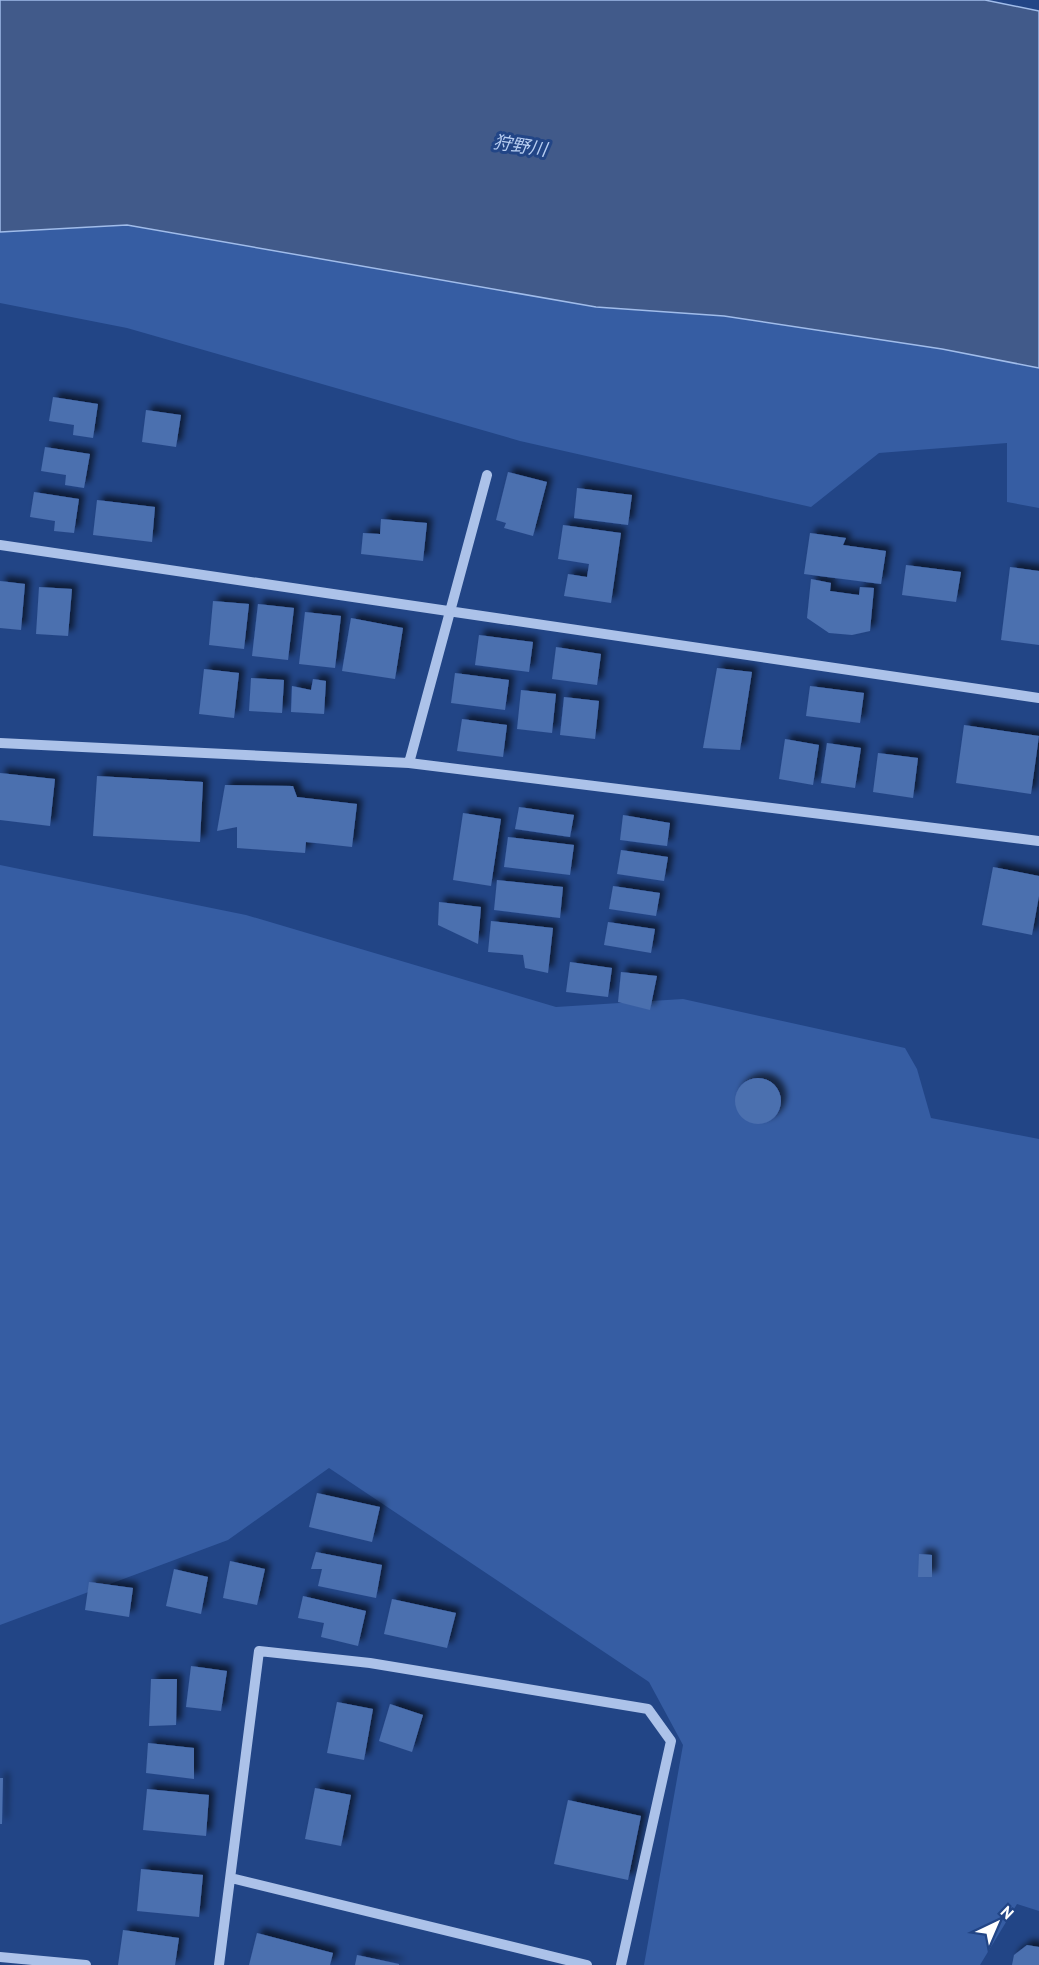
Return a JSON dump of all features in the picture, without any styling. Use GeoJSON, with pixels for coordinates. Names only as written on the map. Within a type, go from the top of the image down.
{"type":"FeatureCollection","features":[{"type":"Feature","properties":{"kind":"street"},"geometry":{"type":"LineString","coordinates":[[409,763],[487,475]]}},
{"type":"Feature","properties":{"kind":"street"},"geometry":{"type":"LineString","coordinates":[[0,545],[1039,698]]}},
{"type":"Feature","properties":{"kind":"street"},"geometry":{"type":"LineString","coordinates":[[0,743],[409,763],[1039,841]]}},
{"type":"Feature","properties":{"kind":"street"},"geometry":{"type":"LineString","coordinates":[[219,1965],[259,1651],[370,1663],[648,1709],[671,1741],[621,1965]]}},
{"type":"Feature","properties":{"kind":"street"},"geometry":{"type":"LineString","coordinates":[[231,1878],[587,1965]]}},
{"type":"Feature","properties":{"kind":"street"},"geometry":{"type":"LineString","coordinates":[[0,1957],[86,1965]]}},
{"type":"Feature","properties":{"kind":"shaded area"},"geometry":{"type":"Polygon","coordinates":[[[127,225],[596,307],[724,316],[942,349],[1039,368],[1039,508],[1007,502],[1007,443],[879,453],[811,507],[520,441],[127,328],[0,303],[0,232],[127,225]]]}},
{"type":"Feature","properties":{"kind":"shaded area"},"geometry":{"type":"Polygon","coordinates":[[[0,865],[246,915],[556,1007],[683,999],[905,1048],[917,1069],[931,1118],[1039,1139],[1039,1911],[1017,1904],[980,1965],[644,1965],[683,1745],[649,1682],[329,1468],[228,1540],[0,1625],[0,865]]]}},
{"type":"Feature","properties":{"kind":"water","name":"狩野川"},"geometry":{"type":"Polygon","coordinates":[[[0,0],[985,0],[1039,11],[1039,368],[942,349],[724,316],[596,307],[127,225],[0,232],[0,0]]]}},
{"type":"Feature","properties":{"kind":"building"},"geometry":{"type":"Polygon","coordinates":[[[53,397],[98,404],[93,438],[73,435],[74,425],[49,421],[53,397]]]}},
{"type":"Feature","properties":{"kind":"building"},"geometry":{"type":"Polygon","coordinates":[[[146,410],[181,415],[176,447],[142,442],[146,410]]]}},
{"type":"Feature","properties":{"kind":"building"},"geometry":{"type":"Polygon","coordinates":[[[45,447],[90,454],[84,488],[65,485],[66,475],[41,471],[45,447]]]}},
{"type":"Feature","properties":{"kind":"building"},"geometry":{"type":"Polygon","coordinates":[[[508,472],[547,482],[533,536],[504,528],[506,523],[496,520],[508,472]]]}},
{"type":"Feature","properties":{"kind":"building"},"geometry":{"type":"Polygon","coordinates":[[[577,488],[632,495],[628,525],[574,518],[577,488]]]}},
{"type":"Feature","properties":{"kind":"building"},"geometry":{"type":"Polygon","coordinates":[[[34,492],[79,499],[74,533],[54,531],[55,521],[30,517],[34,492]]]}},
{"type":"Feature","properties":{"kind":"building"},"geometry":{"type":"Polygon","coordinates":[[[97,500],[155,507],[152,542],[93,535],[97,500]]]}},
{"type":"Feature","properties":{"kind":"building"},"geometry":{"type":"Polygon","coordinates":[[[381,519],[427,523],[423,561],[361,554],[363,533],[380,534],[381,519]]]}},
{"type":"Feature","properties":{"kind":"building"},"geometry":{"type":"Polygon","coordinates":[[[563,525],[621,533],[611,603],[564,596],[568,574],[587,577],[589,564],[558,559],[563,525]]]}},
{"type":"Feature","properties":{"kind":"building"},"geometry":{"type":"Polygon","coordinates":[[[810,533],[846,538],[843,545],[886,551],[881,584],[804,574],[810,533]]]}},
{"type":"Feature","properties":{"kind":"building"},"geometry":{"type":"Polygon","coordinates":[[[906,565],[961,572],[956,602],[902,595],[906,565]]]}},
{"type":"Feature","properties":{"kind":"building"},"geometry":{"type":"Polygon","coordinates":[[[1010,567],[1039,571],[1039,645],[1001,640],[1010,567]]]}},
{"type":"Feature","properties":{"kind":"building"},"geometry":{"type":"Polygon","coordinates":[[[811,579],[831,583],[830,591],[859,595],[860,587],[874,588],[870,631],[852,635],[829,633],[807,618],[811,579]]]}},
{"type":"Feature","properties":{"kind":"building"},"geometry":{"type":"Polygon","coordinates":[[[0,581],[25,584],[21,630],[0,628],[0,581]]]}},
{"type":"Feature","properties":{"kind":"building"},"geometry":{"type":"Polygon","coordinates":[[[39,587],[72,589],[68,636],[36,634],[39,587]]]}},
{"type":"Feature","properties":{"kind":"building"},"geometry":{"type":"Polygon","coordinates":[[[213,601],[249,604],[244,649],[209,645],[213,601]]]}},
{"type":"Feature","properties":{"kind":"building"},"geometry":{"type":"Polygon","coordinates":[[[258,604],[294,608],[288,660],[252,656],[258,604]]]}},
{"type":"Feature","properties":{"kind":"building"},"geometry":{"type":"Polygon","coordinates":[[[305,612],[341,616],[335,668],[299,664],[305,612]]]}},
{"type":"Feature","properties":{"kind":"building"},"geometry":{"type":"Polygon","coordinates":[[[351,618],[403,628],[395,679],[342,671],[351,618]]]}},
{"type":"Feature","properties":{"kind":"building"},"geometry":{"type":"Polygon","coordinates":[[[479,635],[533,642],[529,672],[475,665],[479,635]]]}},
{"type":"Feature","properties":{"kind":"building"},"geometry":{"type":"Polygon","coordinates":[[[556,647],[601,654],[597,685],[552,679],[556,647]]]}},
{"type":"Feature","properties":{"kind":"building"},"geometry":{"type":"Polygon","coordinates":[[[717,668],[752,672],[740,750],[703,748],[717,668]]]}},
{"type":"Feature","properties":{"kind":"building"},"geometry":{"type":"Polygon","coordinates":[[[204,669],[239,673],[234,718],[199,714],[204,669]]]}},
{"type":"Feature","properties":{"kind":"building"},"geometry":{"type":"Polygon","coordinates":[[[455,673],[509,680],[505,710],[451,703],[455,673]]]}},
{"type":"Feature","properties":{"kind":"building"},"geometry":{"type":"Polygon","coordinates":[[[251,678],[284,680],[282,713],[249,711],[251,678]]]}},
{"type":"Feature","properties":{"kind":"building"},"geometry":{"type":"Polygon","coordinates":[[[313,679],[326,681],[324,714],[291,712],[292,686],[311,690],[313,679]]]}},
{"type":"Feature","properties":{"kind":"building"},"geometry":{"type":"Polygon","coordinates":[[[810,686],[864,693],[860,723],[806,716],[810,686]]]}},
{"type":"Feature","properties":{"kind":"building"},"geometry":{"type":"Polygon","coordinates":[[[521,690],[556,694],[552,733],[517,729],[521,690]]]}},
{"type":"Feature","properties":{"kind":"building"},"geometry":{"type":"Polygon","coordinates":[[[564,697],[599,701],[595,739],[560,735],[564,697]]]}},
{"type":"Feature","properties":{"kind":"building"},"geometry":{"type":"Polygon","coordinates":[[[462,719],[507,725],[503,757],[457,751],[462,719]]]}},
{"type":"Feature","properties":{"kind":"building"},"geometry":{"type":"Polygon","coordinates":[[[964,725],[1039,736],[1031,794],[956,783],[964,725]]]}},
{"type":"Feature","properties":{"kind":"building"},"geometry":{"type":"Polygon","coordinates":[[[785,739],[819,745],[813,785],[779,779],[785,739]]]}},
{"type":"Feature","properties":{"kind":"building"},"geometry":{"type":"Polygon","coordinates":[[[827,743],[861,748],[855,788],[821,783],[827,743]]]}},
{"type":"Feature","properties":{"kind":"building"},"geometry":{"type":"Polygon","coordinates":[[[878,753],[918,758],[913,798],[873,792],[878,753]]]}},
{"type":"Feature","properties":{"kind":"building"},"geometry":{"type":"Polygon","coordinates":[[[0,773],[55,779],[50,826],[0,820],[0,773]]]}},
{"type":"Feature","properties":{"kind":"building"},"geometry":{"type":"Polygon","coordinates":[[[97,776],[203,782],[200,842],[93,836],[97,776]]]}},
{"type":"Feature","properties":{"kind":"building"},"geometry":{"type":"Polygon","coordinates":[[[225,785],[293,786],[297,797],[357,804],[352,847],[306,842],[305,853],[237,848],[237,827],[217,831],[225,785]]]}},
{"type":"Feature","properties":{"kind":"building"},"geometry":{"type":"Polygon","coordinates":[[[519,807],[574,815],[570,837],[515,829],[519,807]]]}},
{"type":"Feature","properties":{"kind":"building"},"geometry":{"type":"Polygon","coordinates":[[[463,813],[501,819],[491,886],[453,880],[463,813]]]}},
{"type":"Feature","properties":{"kind":"building"},"geometry":{"type":"Polygon","coordinates":[[[623,815],[670,823],[667,846],[620,840],[623,815]]]}},
{"type":"Feature","properties":{"kind":"building"},"geometry":{"type":"Polygon","coordinates":[[[508,837],[574,845],[570,875],[504,867],[508,837]]]}},
{"type":"Feature","properties":{"kind":"building"},"geometry":{"type":"Polygon","coordinates":[[[621,850],[668,857],[664,881],[617,874],[621,850]]]}},
{"type":"Feature","properties":{"kind":"building"},"geometry":{"type":"Polygon","coordinates":[[[993,867],[1039,876],[1039,896],[1032,935],[982,925],[993,867]]]}},
{"type":"Feature","properties":{"kind":"building"},"geometry":{"type":"Polygon","coordinates":[[[497,880],[563,887],[560,918],[494,910],[497,880]]]}},
{"type":"Feature","properties":{"kind":"building"},"geometry":{"type":"Polygon","coordinates":[[[613,886],[660,893],[656,916],[609,909],[613,886]]]}},
{"type":"Feature","properties":{"kind":"building"},"geometry":{"type":"Polygon","coordinates":[[[439,902],[481,907],[478,944],[438,925],[439,902]]]}},
{"type":"Feature","properties":{"kind":"building"},"geometry":{"type":"Polygon","coordinates":[[[491,921],[553,928],[548,973],[525,968],[523,955],[488,952],[491,921]]]}},
{"type":"Feature","properties":{"kind":"building"},"geometry":{"type":"Polygon","coordinates":[[[608,922],[655,929],[651,953],[604,945],[608,922]]]}},
{"type":"Feature","properties":{"kind":"building"},"geometry":{"type":"Polygon","coordinates":[[[570,962],[612,968],[608,997],[566,992],[570,962]]]}},
{"type":"Feature","properties":{"kind":"building"},"geometry":{"type":"Polygon","coordinates":[[[621,972],[657,976],[650,1010],[618,1002],[621,972]]]}},
{"type":"Feature","properties":{"kind":"building"},"geometry":{"type":"Polygon","coordinates":[[[758,1078],[774,1085],[781,1101],[774,1117],[758,1124],[742,1117],[735,1101],[742,1085],[758,1078]]]}},
{"type":"Feature","properties":{"kind":"building"},"geometry":{"type":"Polygon","coordinates":[[[317,1493],[380,1507],[372,1542],[309,1527],[317,1493]]]}},
{"type":"Feature","properties":{"kind":"building"},"geometry":{"type":"Polygon","coordinates":[[[316,1552],[382,1565],[376,1598],[318,1586],[322,1569],[311,1569],[316,1552]]]}},
{"type":"Feature","properties":{"kind":"building"},"geometry":{"type":"Polygon","coordinates":[[[919,1554],[932,1555],[932,1577],[918,1577],[919,1554]]]}},
{"type":"Feature","properties":{"kind":"building"},"geometry":{"type":"Polygon","coordinates":[[[230,1561],[265,1569],[257,1605],[223,1598],[230,1561]]]}},
{"type":"Feature","properties":{"kind":"building"},"geometry":{"type":"Polygon","coordinates":[[[174,1569],[208,1577],[201,1614],[166,1606],[174,1569]]]}},
{"type":"Feature","properties":{"kind":"building"},"geometry":{"type":"Polygon","coordinates":[[[89,1582],[133,1588],[129,1617],[85,1610],[89,1582]]]}},
{"type":"Feature","properties":{"kind":"building"},"geometry":{"type":"Polygon","coordinates":[[[303,1596],[366,1611],[358,1646],[321,1637],[324,1623],[298,1618],[303,1596]]]}},
{"type":"Feature","properties":{"kind":"building"},"geometry":{"type":"Polygon","coordinates":[[[392,1599],[456,1613],[447,1648],[384,1634],[392,1599]]]}},
{"type":"Feature","properties":{"kind":"building"},"geometry":{"type":"Polygon","coordinates":[[[191,1666],[227,1671],[221,1711],[186,1707],[191,1666]]]}},
{"type":"Feature","properties":{"kind":"building"},"geometry":{"type":"Polygon","coordinates":[[[151,1679],[177,1679],[176,1725],[149,1726],[151,1679]]]}},
{"type":"Feature","properties":{"kind":"building"},"geometry":{"type":"Polygon","coordinates":[[[337,1702],[373,1709],[364,1760],[327,1753],[337,1702]]]}},
{"type":"Feature","properties":{"kind":"building"},"geometry":{"type":"Polygon","coordinates":[[[390,1704],[423,1715],[412,1752],[379,1741],[390,1704]]]}},
{"type":"Feature","properties":{"kind":"building"},"geometry":{"type":"Polygon","coordinates":[[[148,1743],[194,1748],[194,1779],[146,1773],[148,1743]]]}},
{"type":"Feature","properties":{"kind":"building"},"geometry":{"type":"Polygon","coordinates":[[[0,1778],[3,1778],[2,1824],[0,1824],[0,1778]]]}},
{"type":"Feature","properties":{"kind":"building"},"geometry":{"type":"Polygon","coordinates":[[[315,1788],[351,1795],[341,1846],[305,1839],[315,1788]]]}},
{"type":"Feature","properties":{"kind":"building"},"geometry":{"type":"Polygon","coordinates":[[[147,1789],[209,1795],[206,1836],[143,1830],[147,1789]]]}},
{"type":"Feature","properties":{"kind":"building"},"geometry":{"type":"Polygon","coordinates":[[[568,1800],[641,1816],[628,1880],[554,1864],[568,1800]]]}},
{"type":"Feature","properties":{"kind":"building"},"geometry":{"type":"Polygon","coordinates":[[[141,1869],[203,1875],[199,1917],[137,1911],[141,1869]]]}},
{"type":"Feature","properties":{"kind":"building"},"geometry":{"type":"Polygon","coordinates":[[[123,1930],[179,1938],[175,1965],[118,1965],[123,1930]]]}},
{"type":"Feature","properties":{"kind":"building"},"geometry":{"type":"Polygon","coordinates":[[[257,1933],[333,1953],[330,1965],[249,1965],[257,1933]]]}},
{"type":"Feature","properties":{"kind":"building"},"geometry":{"type":"Polygon","coordinates":[[[1027,1945],[1039,1947],[1039,1965],[1012,1965],[1014,1955],[1027,1945]]]}},
{"type":"Feature","properties":{"kind":"building"},"geometry":{"type":"Polygon","coordinates":[[[357,1955],[399,1964],[399,1965],[355,1965],[357,1955]]]}}]}
